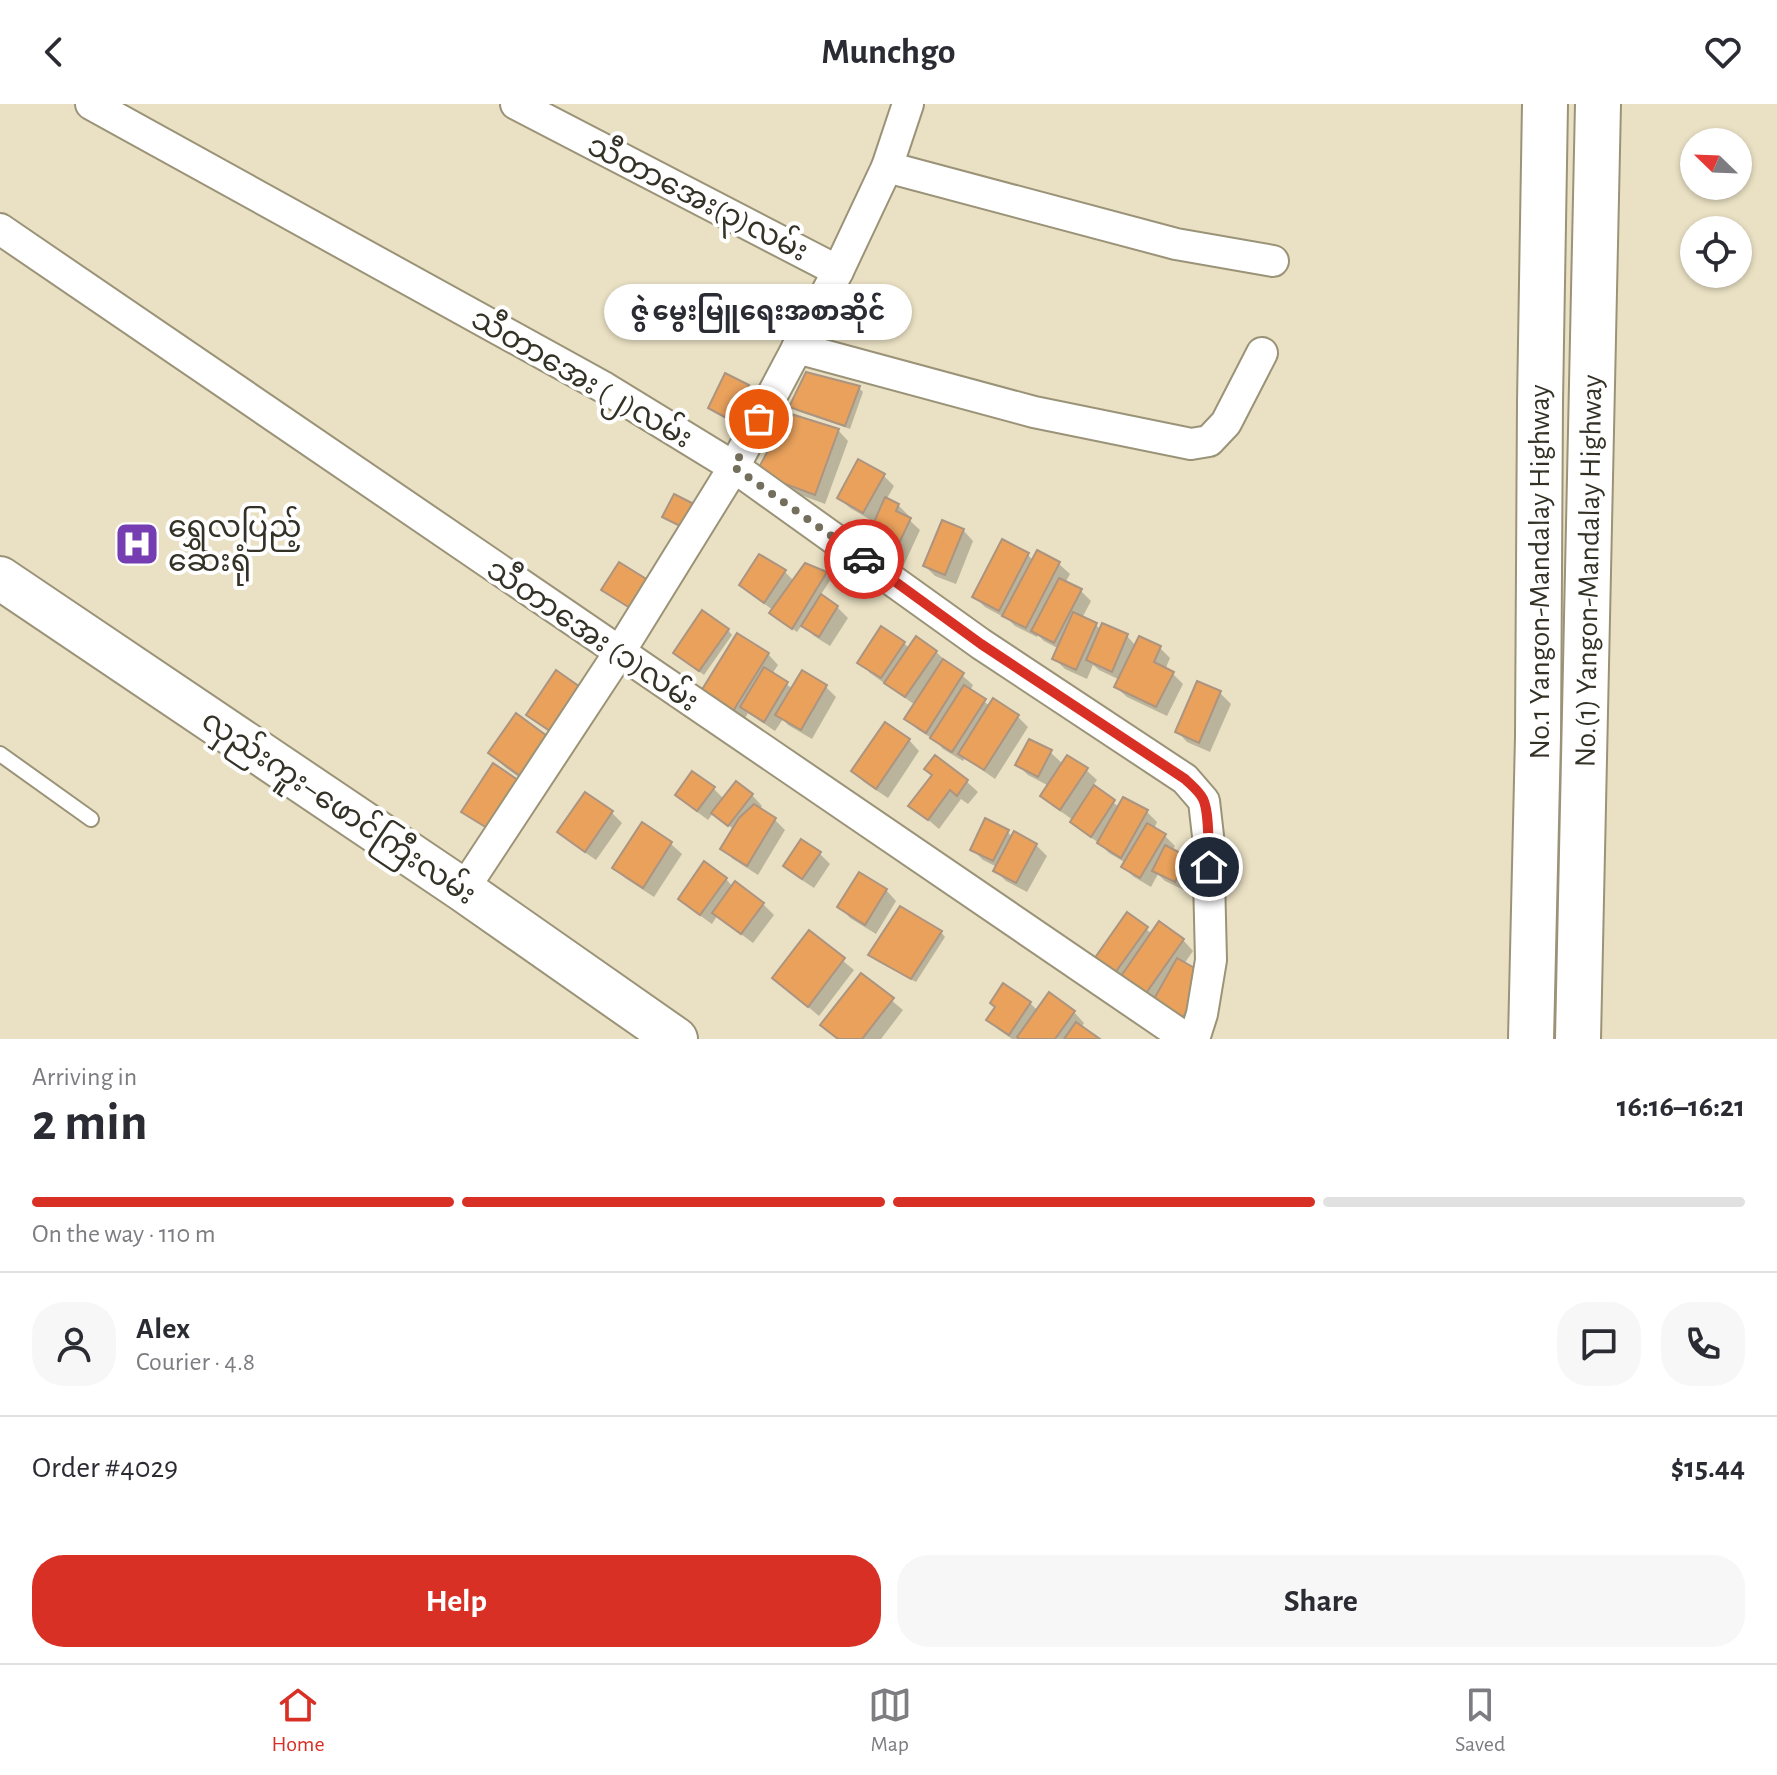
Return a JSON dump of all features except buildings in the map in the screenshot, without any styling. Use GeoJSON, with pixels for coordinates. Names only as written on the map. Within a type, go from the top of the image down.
{"type":"FeatureCollection","features":[{"type":"Feature","properties":{"kind":"highway","name":"No.1 Yangon-Mandalay Highway"},"geometry":{"type":"LineString","coordinates":[[1531,1039],[1538,737],[1545,104]]}},
{"type":"Feature","properties":{"kind":"highway","name":"No.(1) Yangon-Mandalay Highway"},"geometry":{"type":"LineString","coordinates":[[1578,1039],[1598,104]]}},
{"type":"Feature","properties":{"kind":"highway"},"geometry":{"type":"LineString","coordinates":[[1540,402],[1592,399]]}},
{"type":"Feature","properties":{"kind":"highway"},"geometry":{"type":"LineString","coordinates":[[1538,737],[1585,736]]}},
{"type":"Feature","properties":{"kind":"main road","name":"လှည်းကူး−ဖောင်ကြီးလမ်း"},"geometry":{"type":"LineString","coordinates":[[0,578],[463,890],[676,1039]]}},
{"type":"Feature","properties":{"kind":"street","name":"သီတာအေး (၂)လမ်း"},"geometry":{"type":"LineString","coordinates":[[91,104],[592,380],[734,467],[981,644],[1185,779],[1204,801],[1208,836],[1211,960],[1202,1014],[1194,1039]]}},
{"type":"Feature","properties":{"kind":"street","name":"သီတာအေး(၃)လမ်း"},"geometry":{"type":"LineString","coordinates":[[516,104],[838,271]]}},
{"type":"Feature","properties":{"kind":"street"},"geometry":{"type":"LineString","coordinates":[[463,890],[619,653],[734,467],[838,271],[887,167],[908,104]]}},
{"type":"Feature","properties":{"kind":"street"},"geometry":{"type":"LineString","coordinates":[[887,167],[1176,244],[1273,261]]}},
{"type":"Feature","properties":{"kind":"street","name":"သီတာအေး (၁)လမ်း"},"geometry":{"type":"LineString","coordinates":[[0,229],[1187,1039]]}},
{"type":"Feature","properties":{"kind":"street"},"geometry":{"type":"LineString","coordinates":[[797,348],[1034,412],[1191,444],[1209,441],[1226,423],[1262,353]]}},
{"type":"Feature","properties":{"kind":"lane"},"geometry":{"type":"LineString","coordinates":[[0,754],[91,819]]}},
{"type":"Feature","properties":{"kind":"way so far"},"geometry":{"type":"LineString","coordinates":[[759,419],[734,467],[864,559]]}},
{"type":"Feature","properties":{"kind":"place","name":"ဇွဲ မွေးမြူရေးအစာဆိုင်"},"geometry":{"type":"Point","coordinates":[759,419]}},
{"type":"Feature","properties":{"kind":"place","name":"ရွှေလပြည့် ဆေးရုံ"},"geometry":{"type":"Point","coordinates":[137,544]}},
{"type":"Feature","properties":{"kind":"route"},"geometry":{"type":"LineString","coordinates":[[864,559],[981,644],[1194,787],[1204,801],[1209,867]]}}]}
